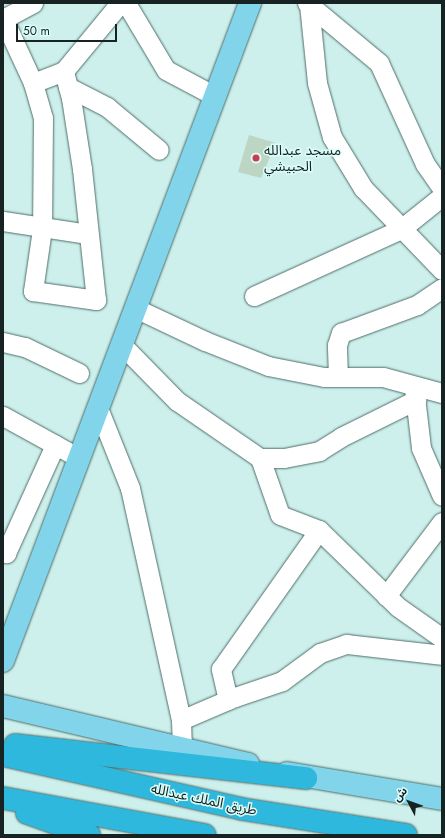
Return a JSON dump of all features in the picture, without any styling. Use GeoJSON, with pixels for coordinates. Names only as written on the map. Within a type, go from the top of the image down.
{"type":"FeatureCollection","features":[{"type":"Feature","properties":{"kind":"highway"},"geometry":{"type":"LineString","coordinates":[[3,744],[306,778]]}},
{"type":"Feature","properties":{"kind":"highway","name":"طريق الملك عبدالله"},"geometry":{"type":"LineString","coordinates":[[3,755],[242,809],[406,835]]}},
{"type":"Feature","properties":{"kind":"highway"},"geometry":{"type":"LineString","coordinates":[[3,798],[206,835]]}},
{"type":"Feature","properties":{"kind":"highway"},"geometry":{"type":"LineString","coordinates":[[3,805],[89,835]]}},
{"type":"Feature","properties":{"kind":"main road"},"geometry":{"type":"LineString","coordinates":[[3,661],[7,636],[79,458],[250,3]]}},
{"type":"Feature","properties":{"kind":"main road"},"geometry":{"type":"LineString","coordinates":[[3,706],[306,778],[442,799]]}},
{"type":"Feature","properties":{"kind":"street"},"geometry":{"type":"LineString","coordinates":[[34,3],[3,19],[33,83],[43,118],[42,229],[32,291],[96,300],[82,169],[66,79],[120,3]]}},
{"type":"Feature","properties":{"kind":"street"},"geometry":{"type":"LineString","coordinates":[[126,3],[166,70],[215,96]]}},
{"type":"Feature","properties":{"kind":"street"},"geometry":{"type":"LineString","coordinates":[[308,3],[379,63],[425,164],[440,179]]}},
{"type":"Feature","properties":{"kind":"street"},"geometry":{"type":"LineString","coordinates":[[308,3],[317,83],[332,137],[363,188],[401,230],[442,270]]}},
{"type":"Feature","properties":{"kind":"street"},"geometry":{"type":"LineString","coordinates":[[33,83],[66,79],[107,107],[159,150]]}},
{"type":"Feature","properties":{"kind":"street"},"geometry":{"type":"LineString","coordinates":[[254,296],[401,230],[442,196]]}},
{"type":"Feature","properties":{"kind":"street"},"geometry":{"type":"LineString","coordinates":[[3,221],[42,229],[88,234]]}},
{"type":"Feature","properties":{"kind":"street"},"geometry":{"type":"LineString","coordinates":[[338,377],[337,345],[341,333],[417,305],[442,288]]}},
{"type":"Feature","properties":{"kind":"street"},"geometry":{"type":"LineString","coordinates":[[135,308],[205,341],[268,366],[324,377],[383,377],[415,392],[442,394]]}},
{"type":"Feature","properties":{"kind":"street"},"geometry":{"type":"LineString","coordinates":[[3,342],[25,347],[79,373]]}},
{"type":"Feature","properties":{"kind":"street"},"geometry":{"type":"LineString","coordinates":[[121,344],[177,401],[260,458],[284,458],[319,451],[415,392]]}},
{"type":"Feature","properties":{"kind":"street"},"geometry":{"type":"LineString","coordinates":[[415,392],[421,448],[442,496]]}},
{"type":"Feature","properties":{"kind":"street"},"geometry":{"type":"LineString","coordinates":[[98,408],[130,488],[181,720],[182,748]]}},
{"type":"Feature","properties":{"kind":"street"},"geometry":{"type":"LineString","coordinates":[[3,416],[79,458]]}},
{"type":"Feature","properties":{"kind":"street"},"geometry":{"type":"LineString","coordinates":[[3,551],[6,553],[55,445]]}},
{"type":"Feature","properties":{"kind":"street"},"geometry":{"type":"LineString","coordinates":[[260,458],[280,515],[319,530],[386,596],[441,635]]}},
{"type":"Feature","properties":{"kind":"street"},"geometry":{"type":"LineString","coordinates":[[386,596],[442,522]]}},
{"type":"Feature","properties":{"kind":"street"},"geometry":{"type":"LineString","coordinates":[[228,700],[221,669],[319,530]]}},
{"type":"Feature","properties":{"kind":"street"},"geometry":{"type":"LineString","coordinates":[[181,720],[228,700],[282,681],[320,653],[346,644],[442,655]]}},
{"type":"Feature","properties":{"kind":"building","name":"مسجد عبدالله الحبيشي"},"geometry":{"type":"Polygon","coordinates":[[[249,135],[276,143],[261,178],[238,172],[249,135]]]}},
{"type":"Feature","properties":{"kind":"place","name":"مسجد عبدالله الحبيشي"},"geometry":{"type":"Point","coordinates":[256,158]}}]}
